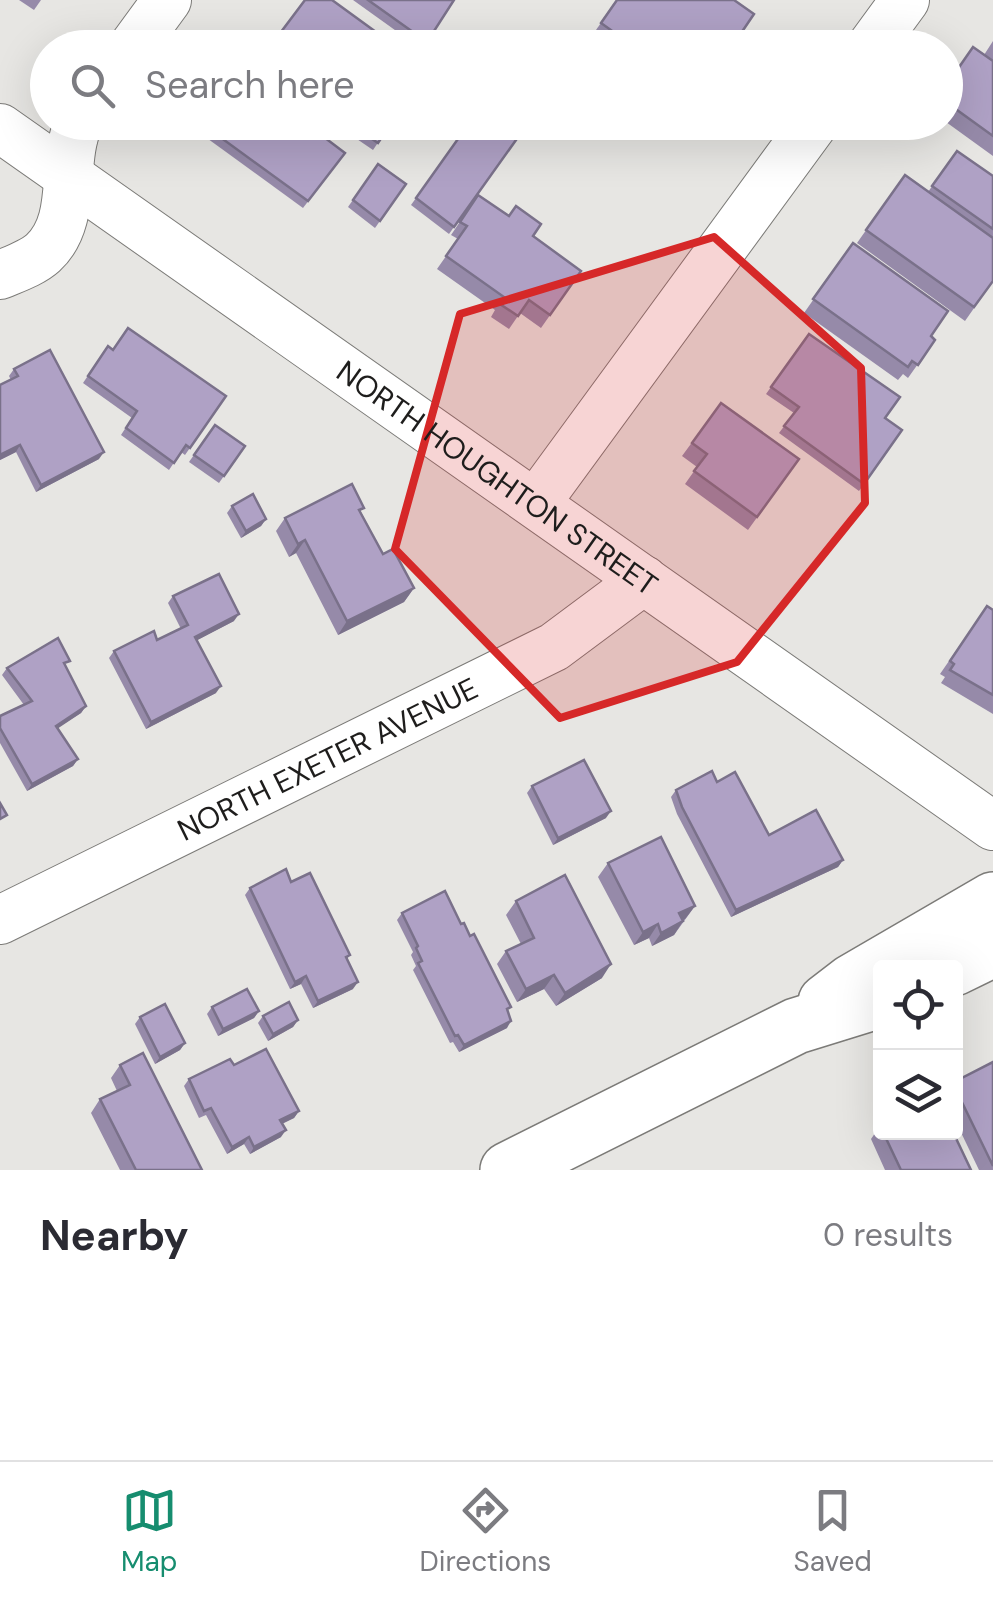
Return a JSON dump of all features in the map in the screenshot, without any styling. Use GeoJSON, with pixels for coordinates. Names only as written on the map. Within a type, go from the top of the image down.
{"type":"FeatureCollection","features":[{"type":"Feature","properties":{"kind":"street"},"geometry":{"type":"LineString","coordinates":[[146,30],[168,0]]}},
{"type":"Feature","properties":{"kind":"street"},"geometry":{"type":"LineString","coordinates":[[883,30],[904,0]]}},
{"type":"Feature","properties":{"kind":"street","name":"NORTH HOUGHTON STREET"},"geometry":{"type":"LineString","coordinates":[[0,128],[993,826]]}},
{"type":"Feature","properties":{"kind":"street"},"geometry":{"type":"LineString","coordinates":[[0,276],[41,255],[56,238],[64,218],[75,140]]}},
{"type":"Feature","properties":{"kind":"street"},"geometry":{"type":"LineString","coordinates":[[536,503],[802,140]]}},
{"type":"Feature","properties":{"kind":"street","name":"NORTH EXETER AVENUE"},"geometry":{"type":"LineString","coordinates":[[0,920],[554,646],[644,580]]}},
{"type":"Feature","properties":{"kind":"street"},"geometry":{"type":"LineString","coordinates":[[796,1026],[852,982],[993,900]]}},
{"type":"Feature","properties":{"kind":"street"},"geometry":{"type":"LineString","coordinates":[[963,964],[993,949]]}},
{"type":"Feature","properties":{"kind":"street"},"geometry":{"type":"LineString","coordinates":[[508,1170],[796,1026],[873,1002]]}},
{"type":"Feature","properties":{"kind":"highlighted area"},"geometry":{"type":"Polygon","coordinates":[[[714,237],[861,368],[865,503],[737,662],[560,718],[395,549],[460,314],[714,237]]]}},
{"type":"Feature","properties":{"kind":"building"},"geometry":{"type":"Polygon","coordinates":[[[305,0],[332,0],[373,30],[282,30],[305,0]]]}},
{"type":"Feature","properties":{"kind":"building"},"geometry":{"type":"Polygon","coordinates":[[[368,0],[454,0],[435,30],[410,30],[368,0]]]}},
{"type":"Feature","properties":{"kind":"building"},"geometry":{"type":"Polygon","coordinates":[[[617,0],[734,0],[754,14],[743,30],[611,30],[601,23],[617,0]]]}},
{"type":"Feature","properties":{"kind":"building"},"geometry":{"type":"Polygon","coordinates":[[[973,47],[993,61],[993,136],[963,114],[963,61],[973,47]]]}},
{"type":"Feature","properties":{"kind":"building"},"geometry":{"type":"Polygon","coordinates":[[[224,140],[328,140],[345,153],[308,201],[224,140]]]}},
{"type":"Feature","properties":{"kind":"building"},"geometry":{"type":"Polygon","coordinates":[[[457,140],[516,140],[454,227],[416,198],[457,140]]]}},
{"type":"Feature","properties":{"kind":"building"},"geometry":{"type":"Polygon","coordinates":[[[957,151],[993,176],[993,229],[932,186],[957,151]]]}},
{"type":"Feature","properties":{"kind":"building"},"geometry":{"type":"Polygon","coordinates":[[[378,164],[406,184],[380,221],[353,200],[378,164]]]}},
{"type":"Feature","properties":{"kind":"building"},"geometry":{"type":"Polygon","coordinates":[[[905,175],[993,238],[993,281],[974,307],[866,230],[905,175]]]}},
{"type":"Feature","properties":{"kind":"building"},"geometry":{"type":"Polygon","coordinates":[[[478,195],[509,216],[516,206],[541,224],[533,236],[581,271],[550,315],[529,300],[518,316],[500,304],[504,297],[446,256],[467,226],[460,222],[478,195]]]}},
{"type":"Feature","properties":{"kind":"building"},"geometry":{"type":"Polygon","coordinates":[[[853,243],[948,311],[918,365],[912,361],[908,367],[813,299],[853,243]]]}},
{"type":"Feature","properties":{"kind":"building"},"geometry":{"type":"Polygon","coordinates":[[[128,328],[226,396],[190,448],[186,445],[174,463],[126,428],[137,411],[88,376],[108,346],[113,350],[128,328]]]}},
{"type":"Feature","properties":{"kind":"building"},"geometry":{"type":"Polygon","coordinates":[[[809,334],[900,397],[885,418],[902,430],[864,484],[784,426],[799,407],[771,387],[809,334]]]}},
{"type":"Feature","properties":{"kind":"building"},"geometry":{"type":"Polygon","coordinates":[[[50,350],[104,452],[41,485],[20,445],[0,455],[0,385],[18,376],[14,369],[50,350]]]}},
{"type":"Feature","properties":{"kind":"building"},"geometry":{"type":"Polygon","coordinates":[[[721,403],[799,459],[757,517],[694,471],[707,454],[692,443],[721,403]]]}},
{"type":"Feature","properties":{"kind":"building"},"geometry":{"type":"Polygon","coordinates":[[[215,425],[245,446],[224,476],[194,455],[215,425]]]}},
{"type":"Feature","properties":{"kind":"building"},"geometry":{"type":"Polygon","coordinates":[[[352,484],[364,508],[359,510],[383,554],[393,549],[414,588],[347,621],[305,540],[298,544],[285,518],[352,484]]]}},
{"type":"Feature","properties":{"kind":"building"},"geometry":{"type":"Polygon","coordinates":[[[253,494],[266,519],[246,531],[232,506],[253,494]]]}},
{"type":"Feature","properties":{"kind":"building"},"geometry":{"type":"Polygon","coordinates":[[[219,574],[239,614],[195,637],[221,686],[151,722],[114,651],[154,631],[157,640],[188,625],[173,596],[219,574]]]}},
{"type":"Feature","properties":{"kind":"building"},"geometry":{"type":"Polygon","coordinates":[[[987,606],[993,610],[993,695],[950,670],[954,664],[950,661],[987,606]]]}},
{"type":"Feature","properties":{"kind":"building"},"geometry":{"type":"Polygon","coordinates":[[[58,638],[70,661],[64,663],[86,706],[56,726],[78,759],[32,784],[0,728],[0,716],[32,701],[7,668],[58,638]]]}},
{"type":"Feature","properties":{"kind":"building"},"geometry":{"type":"Polygon","coordinates":[[[584,760],[611,811],[558,838],[532,786],[584,760]]]}},
{"type":"Feature","properties":{"kind":"building"},"geometry":{"type":"Polygon","coordinates":[[[712,771],[717,782],[735,772],[769,835],[816,810],[843,860],[736,910],[676,790],[712,771]]]}},
{"type":"Feature","properties":{"kind":"building"},"geometry":{"type":"Polygon","coordinates":[[[661,837],[695,906],[679,913],[683,921],[661,933],[658,924],[643,932],[608,863],[661,837]]]}},
{"type":"Feature","properties":{"kind":"building"},"geometry":{"type":"Polygon","coordinates":[[[286,869],[291,882],[310,873],[350,955],[346,957],[358,982],[318,1001],[306,976],[295,982],[250,888],[286,869]]]}},
{"type":"Feature","properties":{"kind":"building"},"geometry":{"type":"Polygon","coordinates":[[[565,875],[611,964],[565,993],[554,975],[526,989],[506,951],[534,938],[516,901],[565,875]]]}},
{"type":"Feature","properties":{"kind":"building"},"geometry":{"type":"Polygon","coordinates":[[[445,891],[461,924],[470,936],[474,934],[511,1007],[507,1009],[511,1021],[464,1045],[455,1036],[418,963],[422,961],[418,946],[402,913],[445,891]]]}},
{"type":"Feature","properties":{"kind":"building"},"geometry":{"type":"Polygon","coordinates":[[[247,989],[259,1011],[223,1029],[212,1007],[247,989]]]}},
{"type":"Feature","properties":{"kind":"building"},"geometry":{"type":"Polygon","coordinates":[[[289,1002],[298,1020],[273,1034],[263,1016],[289,1002]]]}},
{"type":"Feature","properties":{"kind":"building"},"geometry":{"type":"Polygon","coordinates":[[[165,1004],[185,1043],[160,1057],[140,1017],[165,1004]]]}},
{"type":"Feature","properties":{"kind":"building"},"geometry":{"type":"Polygon","coordinates":[[[266,1049],[299,1111],[280,1120],[286,1130],[254,1147],[249,1137],[232,1147],[211,1108],[204,1111],[189,1079],[230,1059],[234,1065],[266,1049]]]}},
{"type":"Feature","properties":{"kind":"building"},"geometry":{"type":"Polygon","coordinates":[[[143,1053],[202,1170],[136,1170],[100,1099],[130,1085],[120,1065],[143,1053]]]}},
{"type":"Feature","properties":{"kind":"building"},"geometry":{"type":"Polygon","coordinates":[[[993,1062],[993,1166],[963,1104],[963,1077],[993,1062]]]}},
{"type":"Feature","properties":{"kind":"building"},"geometry":{"type":"Polygon","coordinates":[[[887,1140],[957,1140],[971,1170],[901,1170],[887,1140]]]}}]}
